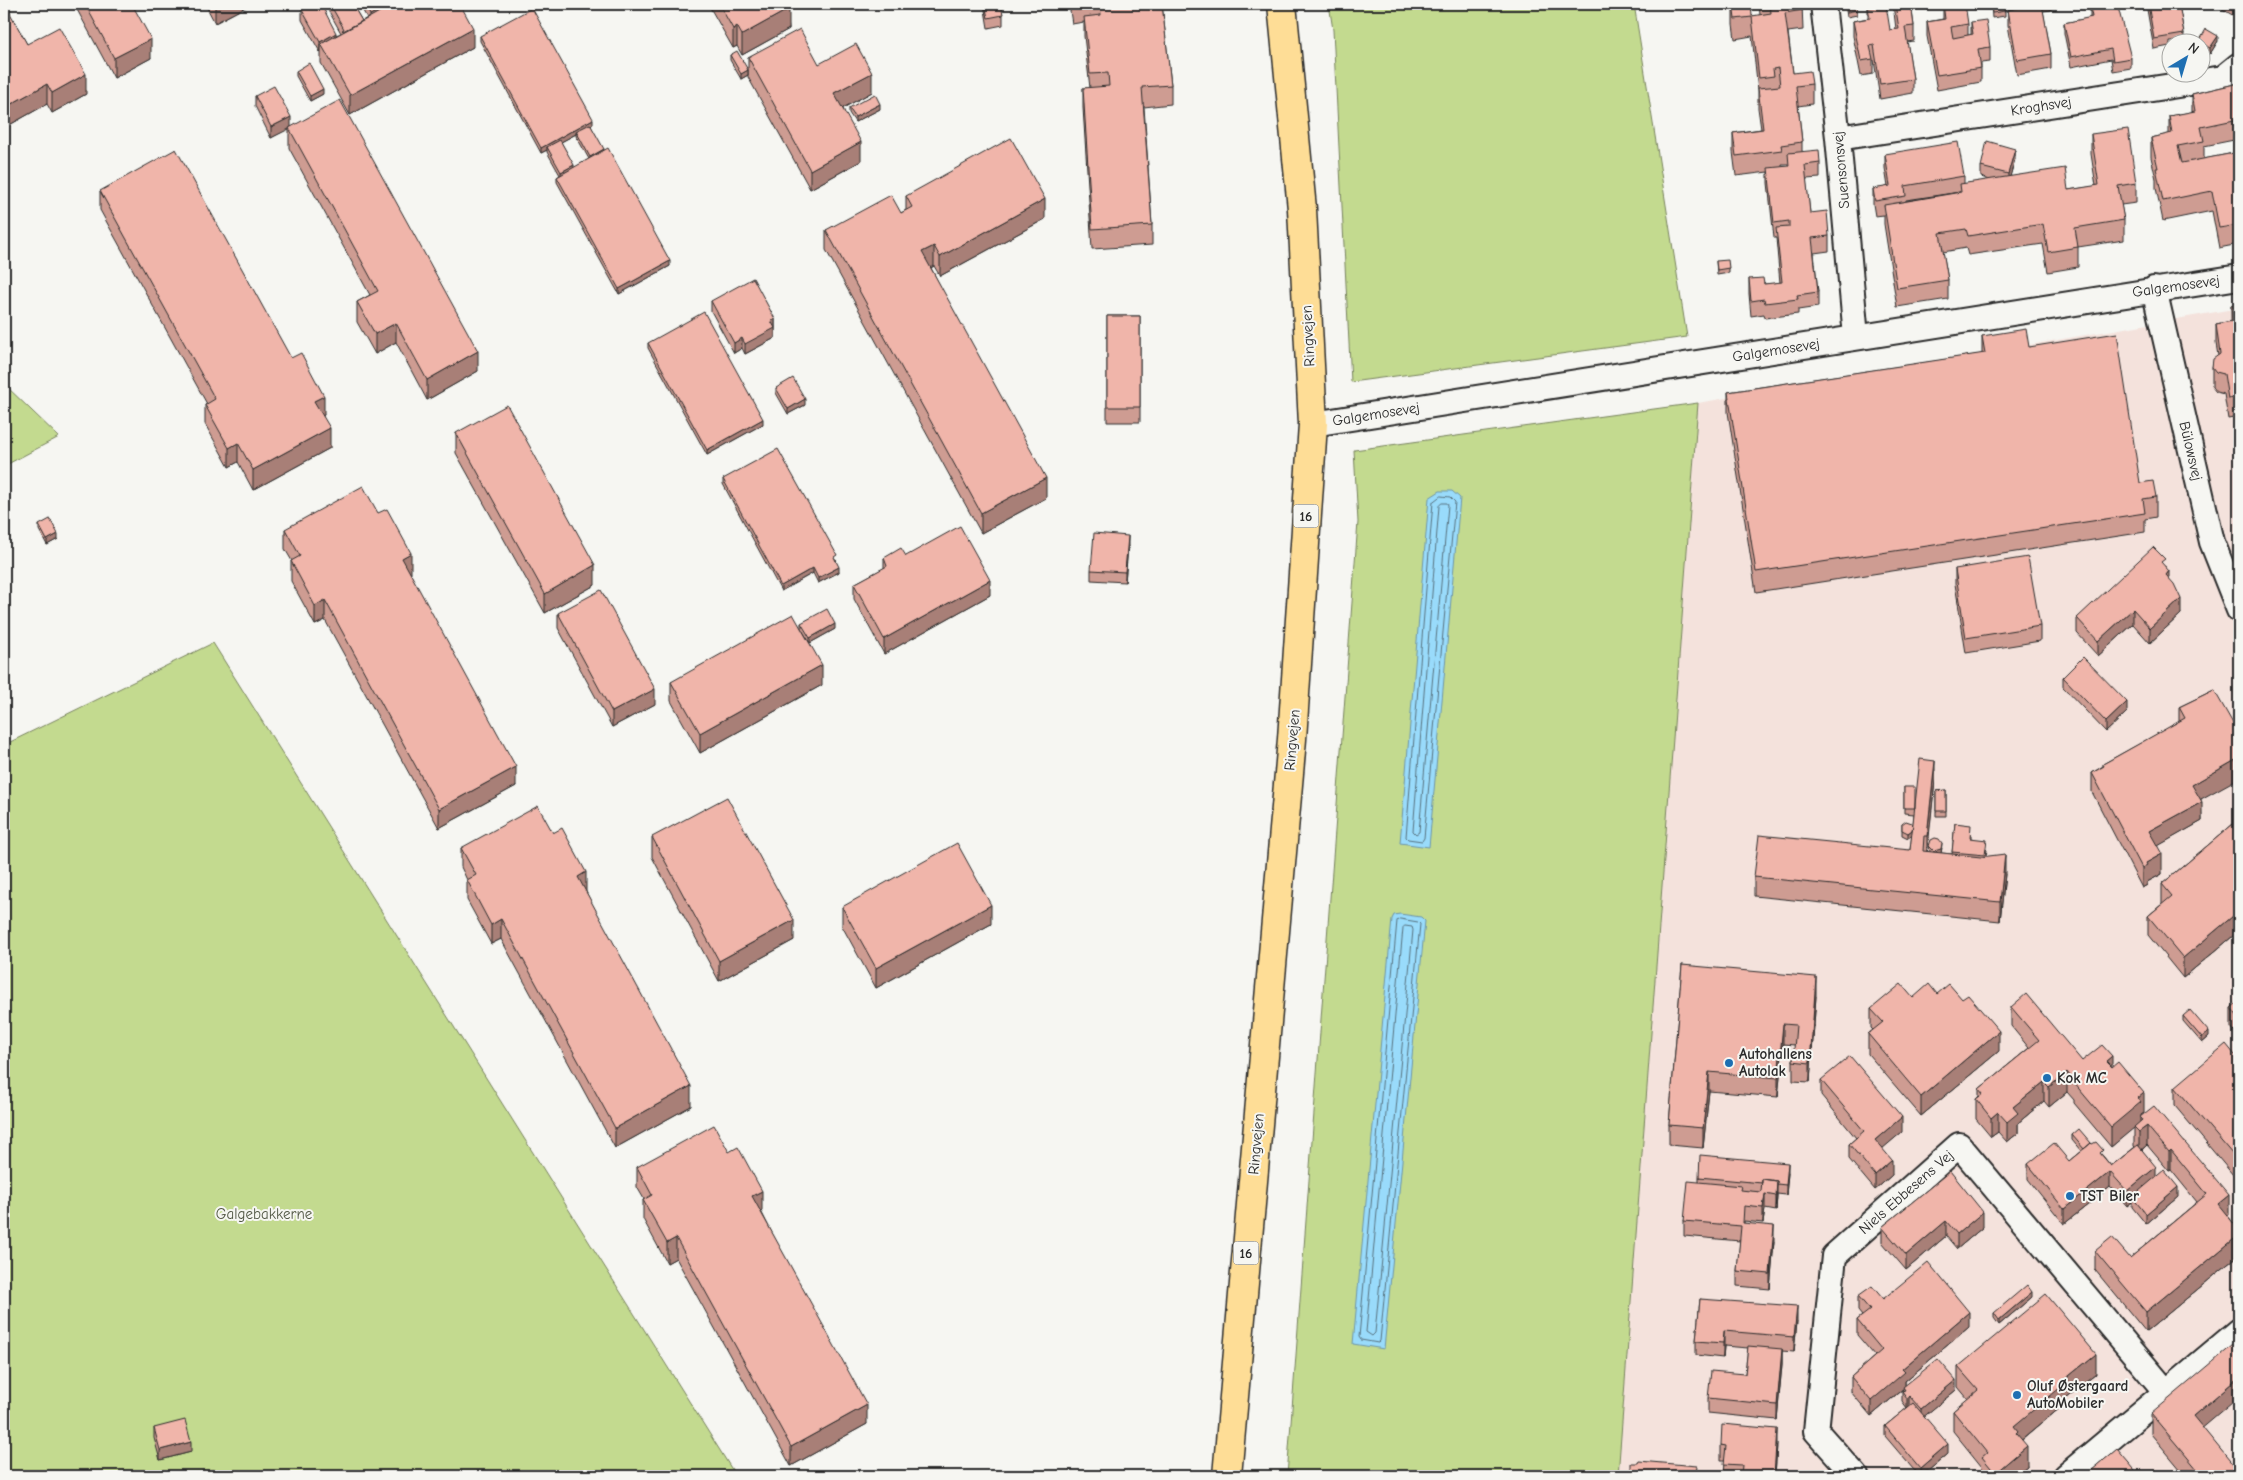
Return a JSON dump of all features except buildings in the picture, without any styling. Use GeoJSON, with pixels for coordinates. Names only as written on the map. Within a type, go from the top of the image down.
{"type":"FeatureCollection","features":[{"type":"Feature","properties":{"kind":"main road","name":"Ringvejen"},"geometry":{"type":"LineString","coordinates":[[1227,1476],[1292,739],[1313,424],[1299,173],[1282,4]]}},
{"type":"Feature","properties":{"kind":"street","name":"Suensonsvej"},"geometry":{"type":"LineString","coordinates":[[1823,4],[1838,138],[1856,337]]}},
{"type":"Feature","properties":{"kind":"street","name":"Kroghsvej"},"geometry":{"type":"LineString","coordinates":[[1838,138],[2223,78],[2239,66]]}},
{"type":"Feature","properties":{"kind":"street","name":"Galgemosevej"},"geometry":{"type":"LineString","coordinates":[[1313,424],[2239,277]]}},
{"type":"Feature","properties":{"kind":"street","name":"Bülowsvej"},"geometry":{"type":"LineString","coordinates":[[2154,289],[2212,542],[2239,610]]}},
{"type":"Feature","properties":{"kind":"street","name":"Niels Ebbesens Vej"},"geometry":{"type":"LineString","coordinates":[[1856,1476],[1816,1431],[1834,1256],[1959,1145],[2167,1393]]}},
{"type":"Feature","properties":{"kind":"street"},"geometry":{"type":"LineString","coordinates":[[2066,1476],[2239,1331]]}},
{"type":"Feature","properties":{"kind":"shaded area"},"geometry":{"type":"Polygon","coordinates":[[[2239,308],[2239,1476],[1618,1476],[1698,403],[2239,308]]]}},
{"type":"Feature","properties":{"kind":"green space"},"geometry":{"type":"Polygon","coordinates":[[[1329,4],[1634,4],[1687,337],[1351,382],[1333,30],[1329,4]]]}},
{"type":"Feature","properties":{"kind":"green space"},"geometry":{"type":"Polygon","coordinates":[[[4,384],[59,437],[4,466],[4,384]]]}},
{"type":"Feature","properties":{"kind":"green space"},"geometry":{"type":"Polygon","coordinates":[[[1698,403],[1618,1476],[1287,1476],[1358,522],[1354,450],[1698,403]]]}},
{"type":"Feature","properties":{"kind":"green space","name":"Galgebakkerne"},"geometry":{"type":"Polygon","coordinates":[[[213,643],[736,1476],[4,1476],[4,745],[213,643]]]}},
{"type":"Feature","properties":{"kind":"water"},"geometry":{"type":"Polygon","coordinates":[[[1440,491],[1452,491],[1460,498],[1429,847],[1400,843],[1429,498],[1440,491]]]}},
{"type":"Feature","properties":{"kind":"water"},"geometry":{"type":"Polygon","coordinates":[[[1394,915],[1421,917],[1425,921],[1384,1349],[1353,1344],[1392,919],[1394,915]]]}},
{"type":"Feature","properties":{"kind":"place","name":"Autohallens Autolak"},"geometry":{"type":"Point","coordinates":[1729,1063]}},
{"type":"Feature","properties":{"kind":"place","name":"Kok MC"},"geometry":{"type":"Point","coordinates":[2047,1078]}},
{"type":"Feature","properties":{"kind":"place","name":"TST Biler"},"geometry":{"type":"Point","coordinates":[2070,1196]}},
{"type":"Feature","properties":{"kind":"place","name":"Oluf Østergaard AutoMobiler"},"geometry":{"type":"Point","coordinates":[2017,1395]}}]}
